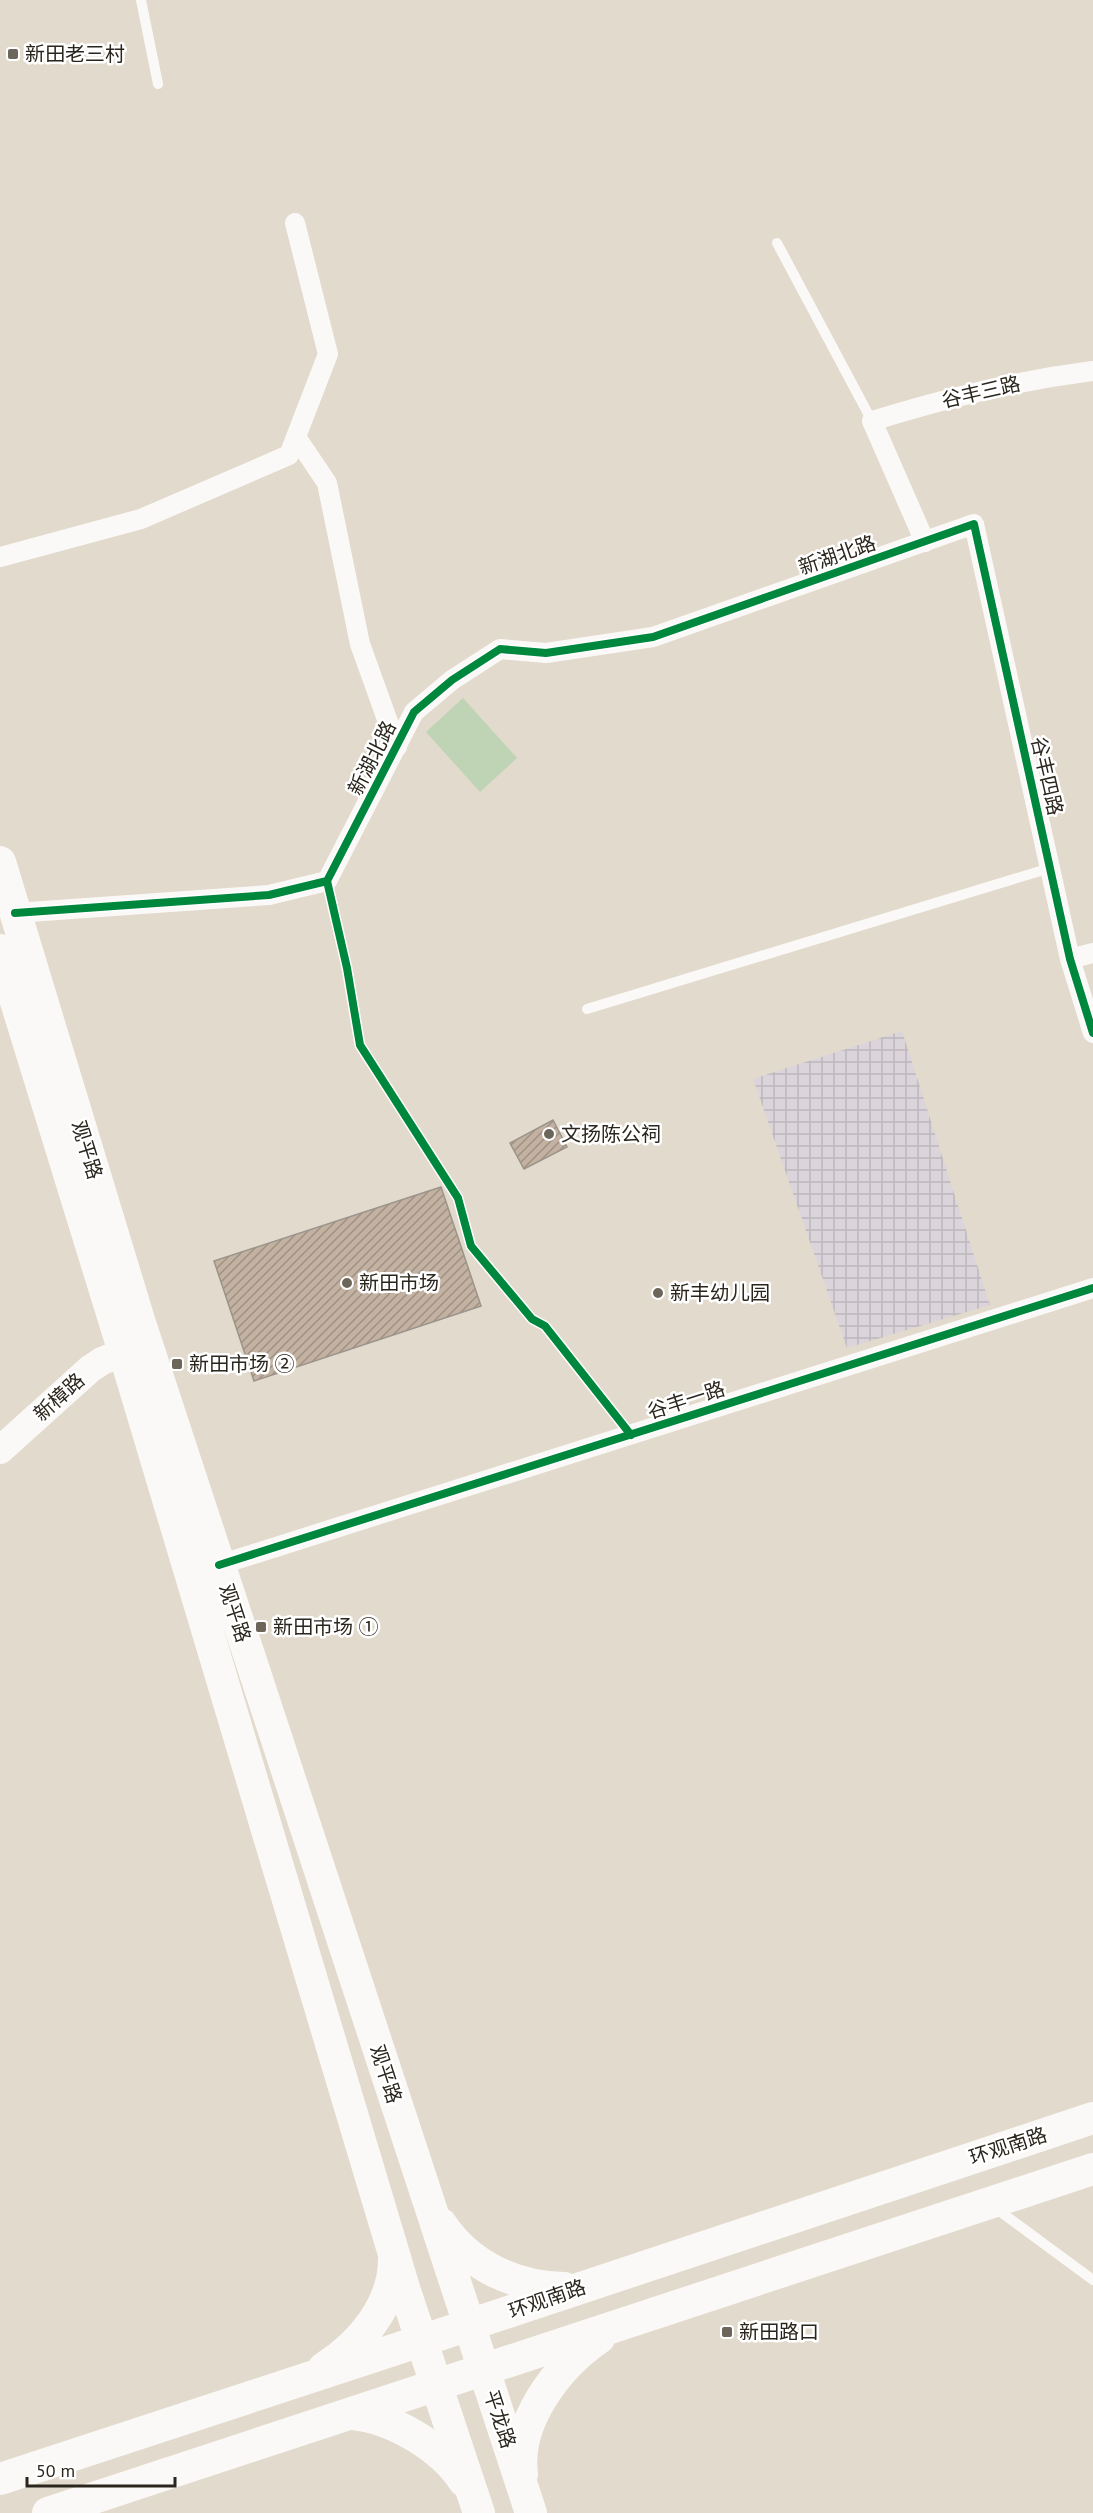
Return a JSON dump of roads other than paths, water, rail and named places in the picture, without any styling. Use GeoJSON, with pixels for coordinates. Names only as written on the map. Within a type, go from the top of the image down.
{"type":"FeatureCollection","features":[{"type":"Feature","properties":{"kind":"main road","name":"观平路"},"geometry":{"type":"LineString","coordinates":[[0,862],[139,1320],[469,2325]]}},
{"type":"Feature","properties":{"kind":"main road","name":"观平路"},"geometry":{"type":"LineString","coordinates":[[0,950],[124,1352],[395,2257],[436,2386]]}},
{"type":"Feature","properties":{"kind":"main road","name":"环观南路"},"geometry":{"type":"LineString","coordinates":[[0,2479],[301,2382],[1093,2118]]}},
{"type":"Feature","properties":{"kind":"main road"},"geometry":{"type":"LineString","coordinates":[[48,2513],[1093,2169]]}},
{"type":"Feature","properties":{"kind":"main road"},"geometry":{"type":"LineString","coordinates":[[429,2205],[466,2254],[493,2272],[518,2282],[544,2287],[579,2288]]}},
{"type":"Feature","properties":{"kind":"main road"},"geometry":{"type":"LineString","coordinates":[[301,2382],[344,2352],[374,2320],[394,2280],[395,2257]]}},
{"type":"Feature","properties":{"kind":"main road","name":"平龙路"},"geometry":{"type":"LineString","coordinates":[[469,2325],[528,2503]]}},
{"type":"Feature","properties":{"kind":"main road"},"geometry":{"type":"LineString","coordinates":[[528,2503],[521,2468],[522,2447],[529,2424],[539,2404],[570,2362],[615,2327]]}},
{"type":"Feature","properties":{"kind":"main road"},"geometry":{"type":"LineString","coordinates":[[436,2386],[476,2503]]}},
{"type":"Feature","properties":{"kind":"main road"},"geometry":{"type":"LineString","coordinates":[[352,2414],[369,2415],[383,2420],[419,2440],[449,2463],[476,2503]]}},
{"type":"Feature","properties":{"kind":"street"},"geometry":{"type":"LineString","coordinates":[[0,557],[141,519],[288,455],[328,354],[295,223]]}},
{"type":"Feature","properties":{"kind":"street","name":"谷丰三路"},"geometry":{"type":"LineString","coordinates":[[872,421],[956,396],[1049,377],[1093,372]]}},
{"type":"Feature","properties":{"kind":"street"},"geometry":{"type":"LineString","coordinates":[[872,421],[925,542]]}},
{"type":"Feature","properties":{"kind":"street"},"geometry":{"type":"LineString","coordinates":[[296,437],[327,483],[360,644],[397,747]]}},
{"type":"Feature","properties":{"kind":"street","name":"新湖北路"},"geometry":{"type":"LineString","coordinates":[[15,913],[269,895],[327,882],[414,712],[452,680],[500,649],[546,653],[653,637],[974,524]]}},
{"type":"Feature","properties":{"kind":"street","name":"谷丰四路"},"geometry":{"type":"LineString","coordinates":[[974,524],[1071,959],[1093,1033]]}},
{"type":"Feature","properties":{"kind":"street"},"geometry":{"type":"LineString","coordinates":[[1071,959],[1093,953]]}},
{"type":"Feature","properties":{"kind":"street","name":"谷丰一路"},"geometry":{"type":"LineString","coordinates":[[219,1565],[1093,1288]]}},
{"type":"Feature","properties":{"kind":"street","name":"新樟路"},"geometry":{"type":"LineString","coordinates":[[0,1450],[90,1369],[124,1352]]}},
{"type":"Feature","properties":{"kind":"lane"},"geometry":{"type":"LineString","coordinates":[[141,0],[158,84]]}},
{"type":"Feature","properties":{"kind":"lane"},"geometry":{"type":"LineString","coordinates":[[777,243],[872,421]]}},
{"type":"Feature","properties":{"kind":"lane"},"geometry":{"type":"LineString","coordinates":[[587,1009],[1050,868]]}},
{"type":"Feature","properties":{"kind":"lane"},"geometry":{"type":"LineString","coordinates":[[989,2203],[1093,2280]]}},
{"type":"Feature","properties":{"kind":"place","name":"新田老三村"},"geometry":{"type":"Point","coordinates":[13,54]}},
{"type":"Feature","properties":{"kind":"place","name":"文扬陈公祠"},"geometry":{"type":"Point","coordinates":[549,1134]}},
{"type":"Feature","properties":{"kind":"place","name":"新田市场"},"geometry":{"type":"Point","coordinates":[347,1283]}},
{"type":"Feature","properties":{"kind":"place","name":"新丰幼儿园"},"geometry":{"type":"Point","coordinates":[658,1293]}},
{"type":"Feature","properties":{"kind":"place","name":"新田市场 ②"},"geometry":{"type":"Point","coordinates":[177,1364]}},
{"type":"Feature","properties":{"kind":"place","name":"新田市场 ①"},"geometry":{"type":"Point","coordinates":[261,1627]}},
{"type":"Feature","properties":{"kind":"place","name":"新田路口"},"geometry":{"type":"Point","coordinates":[727,2332]}}]}
